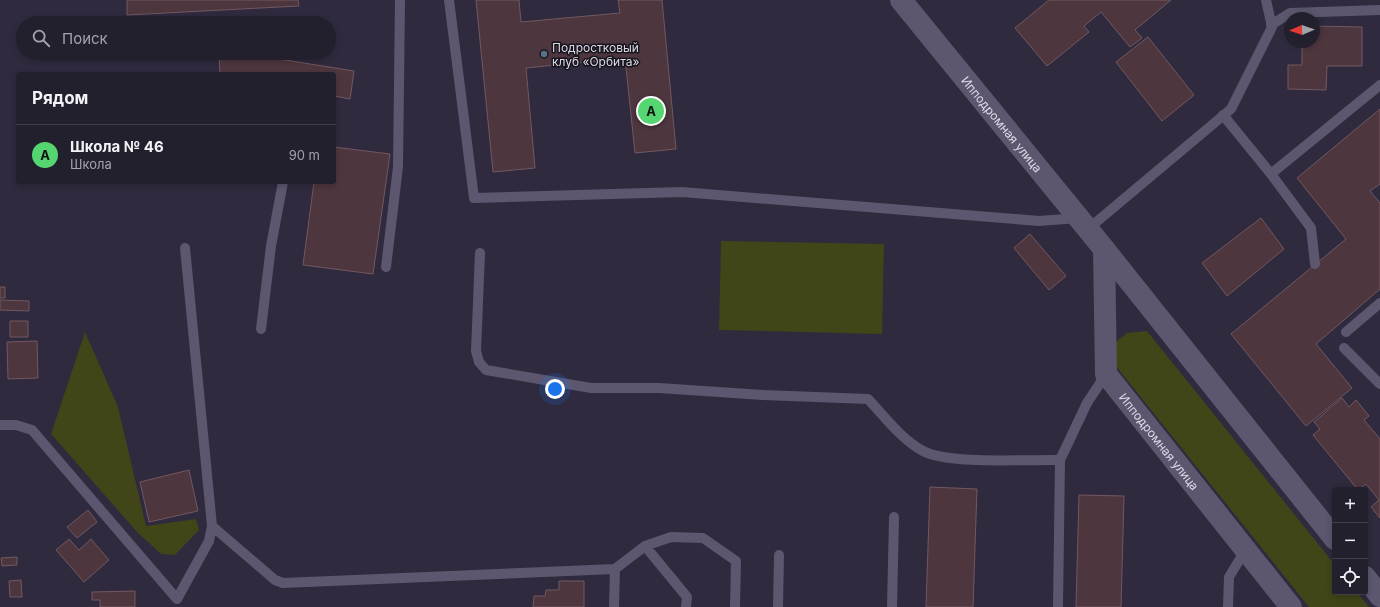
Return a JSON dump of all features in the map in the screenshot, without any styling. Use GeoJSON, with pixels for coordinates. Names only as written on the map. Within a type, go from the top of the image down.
{"type":"FeatureCollection","features":[{"type":"Feature","properties":{"kind":"street","name":"Ипподромная улица"},"geometry":{"type":"LineString","coordinates":[[901,0],[1104,249],[1332,536]]}},
{"type":"Feature","properties":{"kind":"street"},"geometry":{"type":"LineString","coordinates":[[1104,249],[1106,374]]}},
{"type":"Feature","properties":{"kind":"street","name":"Ипподромная улица"},"geometry":{"type":"LineString","coordinates":[[1106,374],[1292,607]]}},
{"type":"Feature","properties":{"kind":"street"},"geometry":{"type":"LineString","coordinates":[[1368,581],[1380,596]]}},
{"type":"Feature","properties":{"kind":"lane"},"geometry":{"type":"LineString","coordinates":[[386,267],[398,166],[400,0]]}},
{"type":"Feature","properties":{"kind":"lane"},"geometry":{"type":"LineString","coordinates":[[449,0],[474,198],[682,192],[1083,224],[1231,108],[1271,25],[1290,13],[1380,10]]}},
{"type":"Feature","properties":{"kind":"lane"},"geometry":{"type":"LineString","coordinates":[[1266,0],[1271,25]]}},
{"type":"Feature","properties":{"kind":"lane"},"geometry":{"type":"LineString","coordinates":[[1271,174],[1380,85]]}},
{"type":"Feature","properties":{"kind":"lane"},"geometry":{"type":"LineString","coordinates":[[1223,115],[1271,174],[1311,228],[1316,264]]}},
{"type":"Feature","properties":{"kind":"lane"},"geometry":{"type":"LineString","coordinates":[[262,329],[271,246],[283,184]]}},
{"type":"Feature","properties":{"kind":"lane"},"geometry":{"type":"LineString","coordinates":[[0,425],[16,425],[32,430],[179,603],[209,541],[212,526],[185,248]]}},
{"type":"Feature","properties":{"kind":"lane"},"geometry":{"type":"LineString","coordinates":[[480,253],[476,351],[479,362],[486,370],[591,388],[659,388],[763,395],[868,399],[903,437],[924,452],[950,459],[1060,460]]}},
{"type":"Feature","properties":{"kind":"lane"},"geometry":{"type":"LineString","coordinates":[[1346,332],[1357,316],[1380,303]]}},
{"type":"Feature","properties":{"kind":"lane"},"geometry":{"type":"LineString","coordinates":[[1344,348],[1380,384]]}},
{"type":"Feature","properties":{"kind":"lane"},"geometry":{"type":"LineString","coordinates":[[1058,607],[1060,460],[1087,403],[1106,374]]}},
{"type":"Feature","properties":{"kind":"lane"},"geometry":{"type":"LineString","coordinates":[[892,607],[894,517]]}},
{"type":"Feature","properties":{"kind":"lane"},"geometry":{"type":"LineString","coordinates":[[212,526],[275,580],[283,584],[615,569],[645,546],[671,537],[703,538],[736,561],[735,607]]}},
{"type":"Feature","properties":{"kind":"lane"},"geometry":{"type":"LineString","coordinates":[[645,546],[687,597],[686,607]]}},
{"type":"Feature","properties":{"kind":"lane"},"geometry":{"type":"LineString","coordinates":[[1228,607],[1229,577],[1246,549]]}},
{"type":"Feature","properties":{"kind":"lane"},"geometry":{"type":"LineString","coordinates":[[778,607],[779,555]]}},
{"type":"Feature","properties":{"kind":"lane"},"geometry":{"type":"LineString","coordinates":[[614,607],[615,569]]}},
{"type":"Feature","properties":{"kind":"green space"},"geometry":{"type":"Polygon","coordinates":[[[721,241],[884,244],[882,334],[719,330],[721,241]]]}},
{"type":"Feature","properties":{"kind":"green space"},"geometry":{"type":"Polygon","coordinates":[[[1147,331],[1332,561],[1332,595],[1359,595],[1369,607],[1309,607],[1115,365],[1116,342],[1127,333],[1147,331]]]}},
{"type":"Feature","properties":{"kind":"green space"},"geometry":{"type":"Polygon","coordinates":[[[85,332],[118,407],[146,526],[196,519],[199,530],[175,555],[161,554],[138,533],[51,434],[85,332]]]}},
{"type":"Feature","properties":{"kind":"building"},"geometry":{"type":"Polygon","coordinates":[[[127,0],[298,0],[299,6],[127,15],[127,0]]]}},
{"type":"Feature","properties":{"kind":"building"},"geometry":{"type":"Polygon","coordinates":[[[476,0],[519,0],[521,22],[620,13],[618,0],[662,0],[676,149],[635,153],[625,58],[526,68],[535,168],[493,172],[476,0]]]}},
{"type":"Feature","properties":{"kind":"building"},"geometry":{"type":"Polygon","coordinates":[[[1049,0],[1171,0],[1135,30],[1142,38],[1130,47],[1101,12],[1084,26],[1089,32],[1047,66],[1015,28],[1049,0]]]}},
{"type":"Feature","properties":{"kind":"building"},"geometry":{"type":"Polygon","coordinates":[[[1320,26],[1362,27],[1362,66],[1327,66],[1326,90],[1288,89],[1288,65],[1302,65],[1302,48],[1320,48],[1320,26]]]}},
{"type":"Feature","properties":{"kind":"building"},"geometry":{"type":"Polygon","coordinates":[[[1148,37],[1194,95],[1162,121],[1116,62],[1148,37]]]}},
{"type":"Feature","properties":{"kind":"building"},"geometry":{"type":"Polygon","coordinates":[[[219,60],[285,60],[354,71],[350,99],[336,96],[336,72],[220,72],[219,60]]]}},
{"type":"Feature","properties":{"kind":"building"},"geometry":{"type":"Polygon","coordinates":[[[1380,109],[1380,184],[1370,191],[1380,203],[1380,289],[1316,344],[1352,388],[1306,426],[1231,334],[1346,239],[1297,178],[1380,109]]]}},
{"type":"Feature","properties":{"kind":"building"},"geometry":{"type":"Polygon","coordinates":[[[336,147],[390,154],[373,274],[303,265],[314,184],[336,184],[336,147]]]}},
{"type":"Feature","properties":{"kind":"building"},"geometry":{"type":"Polygon","coordinates":[[[1261,218],[1284,249],[1227,296],[1202,263],[1261,218]]]}},
{"type":"Feature","properties":{"kind":"building"},"geometry":{"type":"Polygon","coordinates":[[[1030,234],[1066,276],[1049,290],[1014,248],[1030,234]]]}},
{"type":"Feature","properties":{"kind":"building"},"geometry":{"type":"Polygon","coordinates":[[[0,287],[5,287],[5,298],[0,298],[0,287]]]}},
{"type":"Feature","properties":{"kind":"building"},"geometry":{"type":"Polygon","coordinates":[[[0,300],[29,301],[29,311],[0,310],[0,300]]]}},
{"type":"Feature","properties":{"kind":"building"},"geometry":{"type":"Polygon","coordinates":[[[10,321],[28,321],[28,337],[10,337],[10,321]]]}},
{"type":"Feature","properties":{"kind":"building"},"geometry":{"type":"Polygon","coordinates":[[[37,341],[38,378],[8,379],[7,342],[37,341]]]}},
{"type":"Feature","properties":{"kind":"building"},"geometry":{"type":"Polygon","coordinates":[[[1342,398],[1349,407],[1356,400],[1369,416],[1364,420],[1380,439],[1380,518],[1371,507],[1379,500],[1366,484],[1362,487],[1356,487],[1313,435],[1320,429],[1314,422],[1342,398]]]}},
{"type":"Feature","properties":{"kind":"building"},"geometry":{"type":"Polygon","coordinates":[[[189,470],[198,511],[149,522],[140,482],[189,470]]]}},
{"type":"Feature","properties":{"kind":"building"},"geometry":{"type":"Polygon","coordinates":[[[930,487],[977,489],[973,607],[926,607],[930,487]]]}},
{"type":"Feature","properties":{"kind":"building"},"geometry":{"type":"Polygon","coordinates":[[[1079,495],[1124,496],[1121,607],[1076,607],[1079,495]]]}},
{"type":"Feature","properties":{"kind":"building"},"geometry":{"type":"Polygon","coordinates":[[[88,510],[97,522],[77,538],[67,527],[88,510]]]}},
{"type":"Feature","properties":{"kind":"building"},"geometry":{"type":"Polygon","coordinates":[[[69,539],[79,550],[91,539],[109,560],[84,582],[56,550],[69,539]]]}},
{"type":"Feature","properties":{"kind":"building"},"geometry":{"type":"Polygon","coordinates":[[[17,557],[17,565],[2,566],[1,558],[17,557]]]}},
{"type":"Feature","properties":{"kind":"building"},"geometry":{"type":"Polygon","coordinates":[[[21,580],[22,597],[10,597],[9,581],[21,580]]]}},
{"type":"Feature","properties":{"kind":"building"},"geometry":{"type":"Polygon","coordinates":[[[559,581],[584,581],[584,607],[533,607],[534,596],[545,596],[546,590],[559,590],[559,581]]]}},
{"type":"Feature","properties":{"kind":"building"},"geometry":{"type":"Polygon","coordinates":[[[135,591],[135,607],[100,607],[100,600],[92,600],[92,592],[135,591]]]}},
{"type":"Feature","properties":{"kind":"place","name":"Подростковый клуб «Орбита»"},"geometry":{"type":"Point","coordinates":[544,54]}},
{"type":"Feature","properties":{"kind":"place","name":"Школа № 46"},"geometry":{"type":"Point","coordinates":[651,111]}}]}
